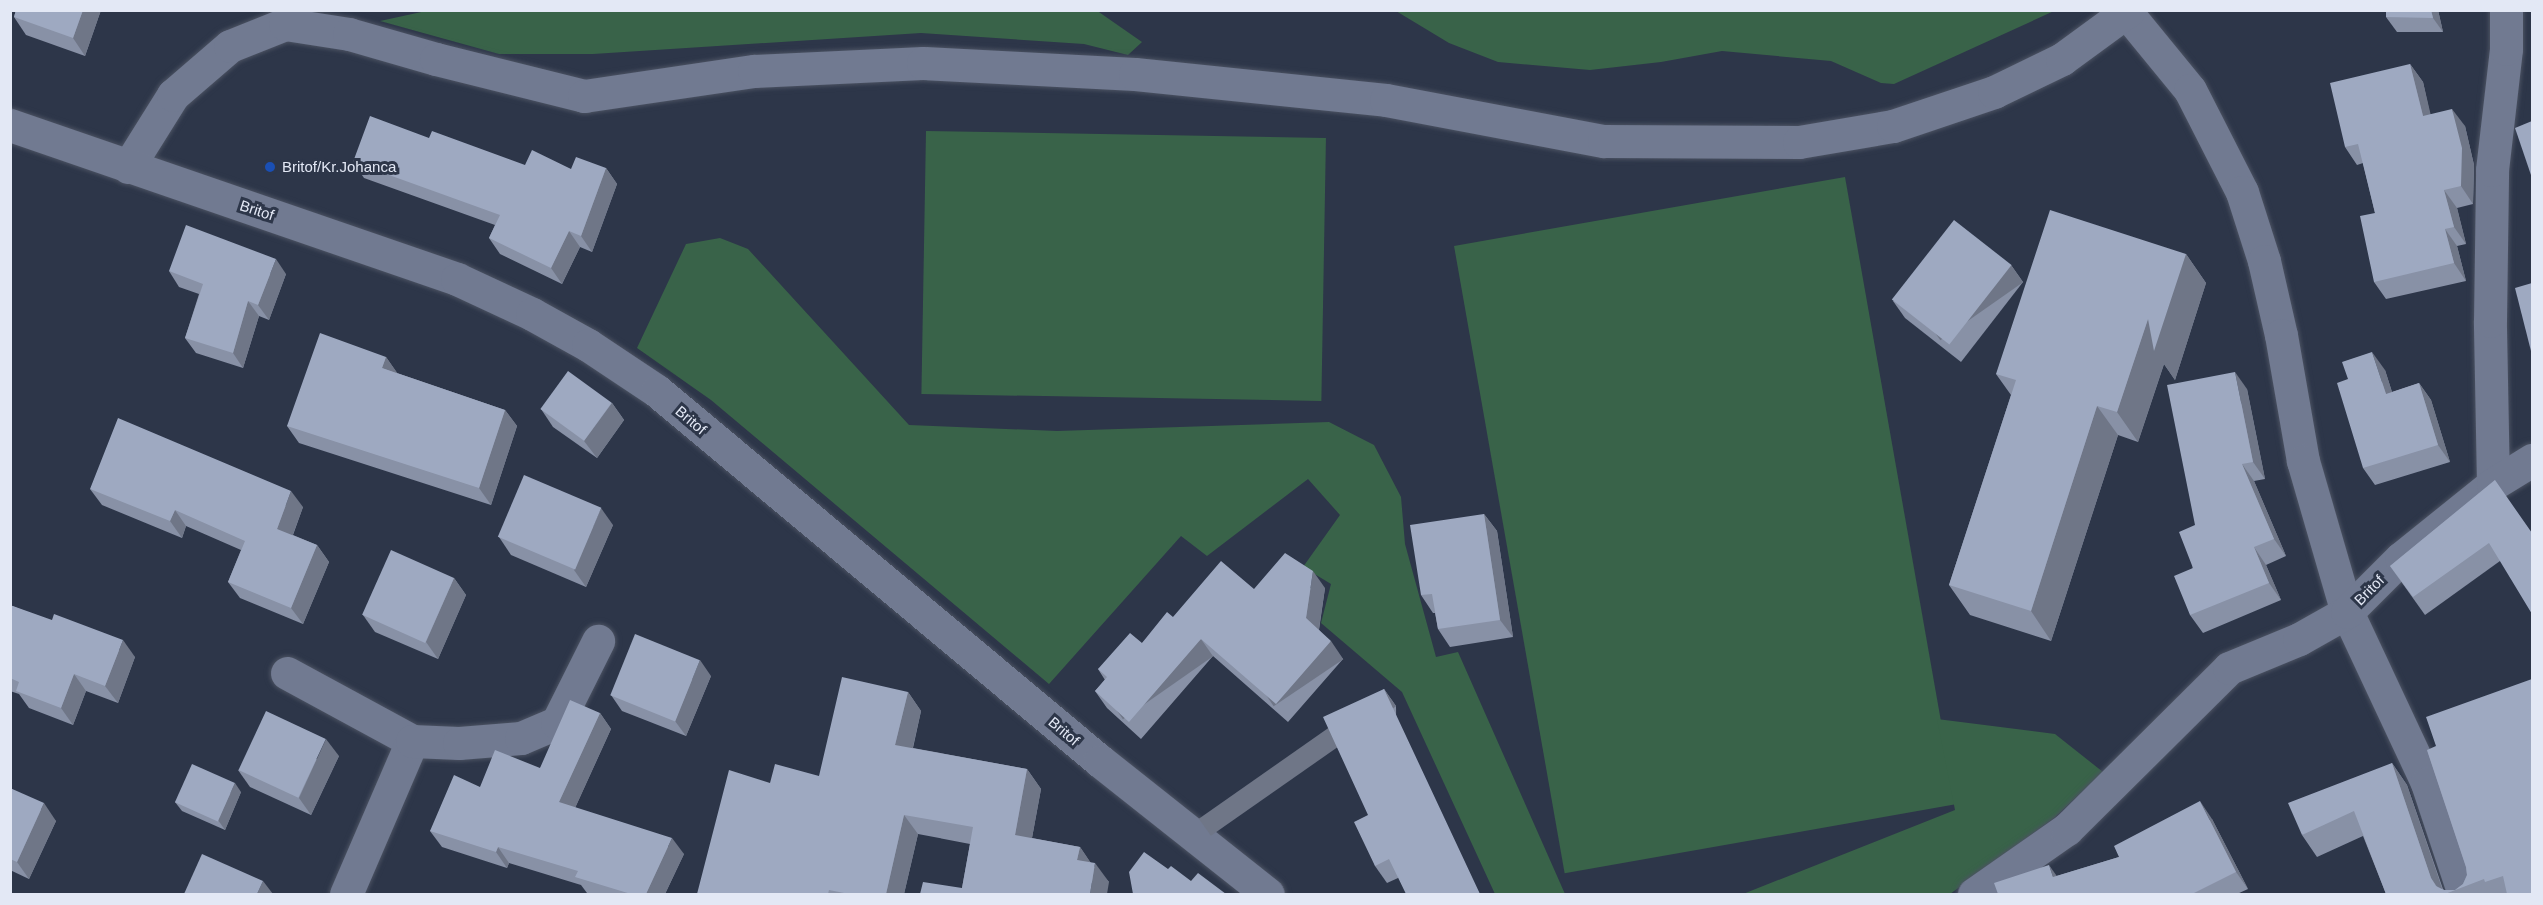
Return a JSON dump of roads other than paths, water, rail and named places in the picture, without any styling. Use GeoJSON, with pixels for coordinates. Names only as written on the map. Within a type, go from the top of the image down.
{"type":"FeatureCollection","features":[{"type":"Feature","properties":{"kind":"street"},"geometry":{"type":"LineString","coordinates":[[2493,484],[2490,321],[2492,170],[2506,49],[2506,10]]}},
{"type":"Feature","properties":{"kind":"street"},"geometry":{"type":"LineString","coordinates":[[128,167],[173,95],[230,46],[285,24],[349,34],[436,59],[584,96],[754,71],[923,63],[1136,74],[1386,100],[1604,141],[1799,142],[1893,126],[1994,92],[2062,59],[2128,12],[2190,90],[2242,192],[2269,282],[2303,461],[2347,612],[2427,783],[2464,894]]}},
{"type":"Feature","properties":{"kind":"street","name":"Britof"},"geometry":{"type":"LineString","coordinates":[[10,125],[457,279],[532,314],[588,345],[657,392],[1100,761],[1268,894]]}},
{"type":"Feature","properties":{"kind":"street","name":"Britof"},"geometry":{"type":"LineString","coordinates":[[1974,894],[2067,829],[2229,668],[2299,639],[2347,612],[2401,558],[2493,484],[2532,460]]}},
{"type":"Feature","properties":{"kind":"street"},"geometry":{"type":"LineString","coordinates":[[287,673],[412,741],[459,743],[521,738],[557,723],[598,641]]}},
{"type":"Feature","properties":{"kind":"street"},"geometry":{"type":"LineString","coordinates":[[346,894],[412,741]]}},
{"type":"Feature","properties":{"kind":"place","name":"Britof/Kr.Johanca"},"geometry":{"type":"Point","coordinates":[270,167]}}]}
